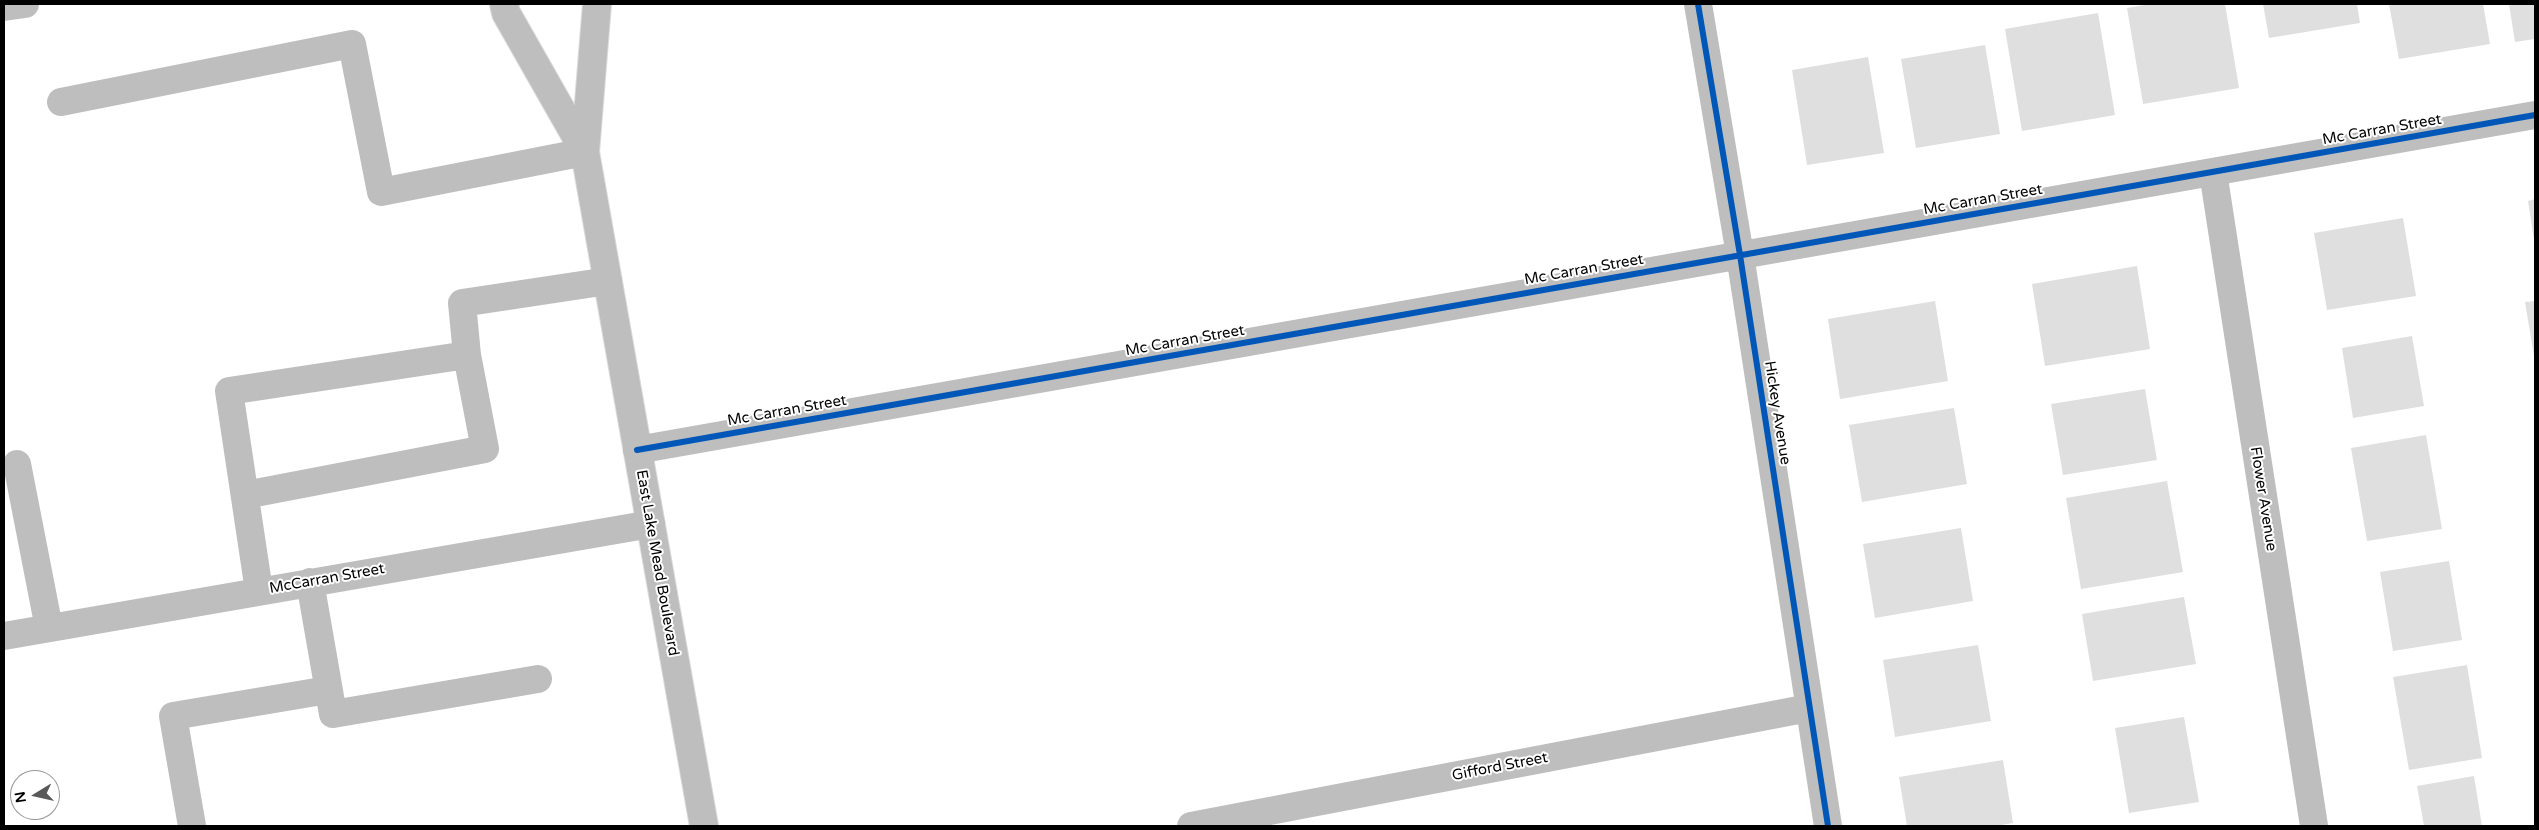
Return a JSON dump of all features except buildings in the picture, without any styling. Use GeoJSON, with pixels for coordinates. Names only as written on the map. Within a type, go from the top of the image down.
{"type":"FeatureCollection","features":[{"type":"Feature","properties":{"kind":"street"},"geometry":{"type":"LineString","coordinates":[[4,7],[25,4]]}},
{"type":"Feature","properties":{"kind":"street","name":"East Lake Mead Boulevard"},"geometry":{"type":"LineString","coordinates":[[504,4],[506,12],[585,152]]}},
{"type":"Feature","properties":{"kind":"street","name":"East Lake Mead Boulevard"},"geometry":{"type":"LineString","coordinates":[[597,4],[585,152],[704,826]]}},
{"type":"Feature","properties":{"kind":"street","name":"Hickey Avenue"},"geometry":{"type":"LineString","coordinates":[[1698,4],[1740,256],[1828,826]]}},
{"type":"Feature","properties":{"kind":"street"},"geometry":{"type":"LineString","coordinates":[[60,102],[352,44],[381,192],[585,152]]}},
{"type":"Feature","properties":{"kind":"street","name":"Mc Carran Street"},"geometry":{"type":"LineString","coordinates":[[638,450],[2535,115]]}},
{"type":"Feature","properties":{"kind":"street","name":"Flower Avenue"},"geometry":{"type":"LineString","coordinates":[[2213,172],[2314,826]]}},
{"type":"Feature","properties":{"kind":"street"},"geometry":{"type":"LineString","coordinates":[[245,494],[485,449],[467,355],[462,303],[608,281]]}},
{"type":"Feature","properties":{"kind":"street"},"geometry":{"type":"LineString","coordinates":[[260,591],[229,391],[467,355]]}},
{"type":"Feature","properties":{"kind":"street"},"geometry":{"type":"LineString","coordinates":[[17,464],[49,628]]}},
{"type":"Feature","properties":{"kind":"street","name":"McCarran Street"},"geometry":{"type":"LineString","coordinates":[[4,636],[650,524]]}},
{"type":"Feature","properties":{"kind":"street"},"geometry":{"type":"LineString","coordinates":[[310,582],[333,714],[538,679]]}},
{"type":"Feature","properties":{"kind":"street"},"geometry":{"type":"LineString","coordinates":[[192,826],[173,716],[328,690]]}},
{"type":"Feature","properties":{"kind":"street","name":"Gifford Street"},"geometry":{"type":"LineString","coordinates":[[1191,826],[1809,708]]}},
{"type":"Feature","properties":{"kind":"cycle path"},"geometry":{"type":"LineString","coordinates":[[1698,4],[1740,255],[1828,826]]}},
{"type":"Feature","properties":{"kind":"cycle path"},"geometry":{"type":"LineString","coordinates":[[637,450],[2535,115]]}}]}
